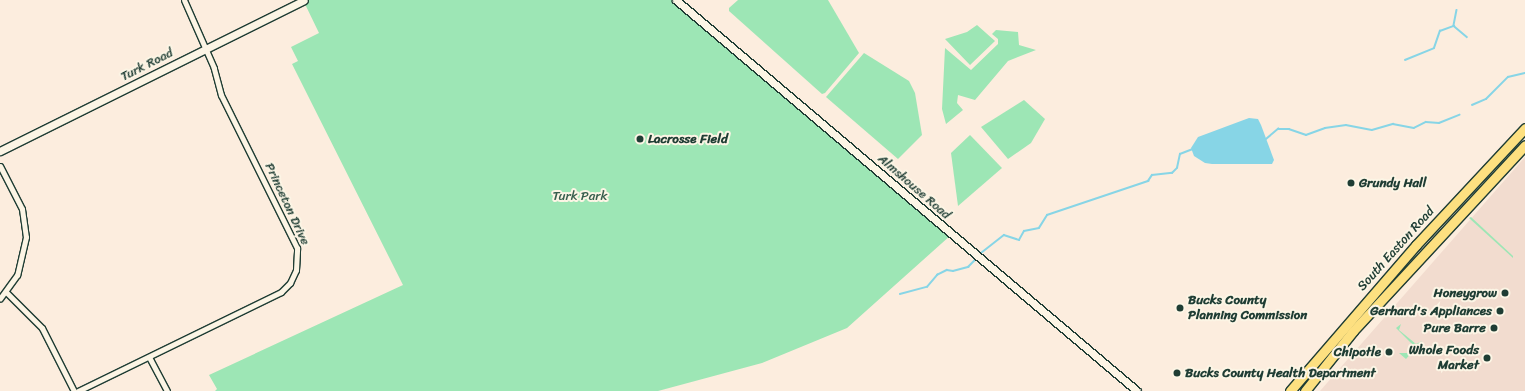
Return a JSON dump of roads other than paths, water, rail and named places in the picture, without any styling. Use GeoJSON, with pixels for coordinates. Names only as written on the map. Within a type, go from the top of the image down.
{"type":"FeatureCollection","features":[{"type":"Feature","properties":{"kind":"highway","name":"South Easton Road"},"geometry":{"type":"LineString","coordinates":[[1290,391],[1416,246],[1525,128]]}},
{"type":"Feature","properties":{"kind":"highway","name":"South Easton Road"},"geometry":{"type":"LineString","coordinates":[[1305,391],[1353,331],[1525,145]]}},
{"type":"Feature","properties":{"kind":"street","name":"Princeton Drive"},"geometry":{"type":"LineString","coordinates":[[78,391],[281,292],[290,283],[296,270],[297,248],[222,95],[214,68],[184,0]]}},
{"type":"Feature","properties":{"kind":"street","name":"Turk Road"},"geometry":{"type":"LineString","coordinates":[[0,151],[304,0]]}},
{"type":"Feature","properties":{"kind":"street","name":"Almshouse Road"},"geometry":{"type":"LineString","coordinates":[[676,0],[1137,391]]}},
{"type":"Feature","properties":{"kind":"street"},"geometry":{"type":"LineString","coordinates":[[0,166],[22,209],[26,237],[19,270],[6,292],[0,298]]}},
{"type":"Feature","properties":{"kind":"street"},"geometry":{"type":"LineString","coordinates":[[6,292],[42,328],[74,391]]}},
{"type":"Feature","properties":{"kind":"street"},"geometry":{"type":"LineString","coordinates":[[148,357],[166,391]]}},
{"type":"Feature","properties":{"kind":"water"},"geometry":{"type":"Polygon","coordinates":[[[1249,118],[1258,119],[1261,125],[1274,160],[1272,164],[1212,164],[1205,163],[1194,156],[1191,148],[1198,137],[1249,118]]]}},
{"type":"Feature","properties":{"kind":"waterway"},"geometry":{"type":"LineString","coordinates":[[1457,10],[1454,26],[1467,37]]}},
{"type":"Feature","properties":{"kind":"waterway"},"geometry":{"type":"LineString","coordinates":[[1405,60],[1434,48],[1440,31],[1454,26]]}},
{"type":"Feature","properties":{"kind":"waterway"},"geometry":{"type":"LineString","coordinates":[[1472,105],[1486,99],[1508,77],[1525,73]]}},
{"type":"Feature","properties":{"kind":"waterway"},"geometry":{"type":"LineString","coordinates":[[1266,139],[1278,129],[1289,129],[1306,135],[1325,128],[1346,125],[1372,130],[1393,124],[1414,128],[1426,122],[1439,123],[1459,115]]}},
{"type":"Feature","properties":{"kind":"waterway"},"geometry":{"type":"LineString","coordinates":[[981,253],[1004,235],[1019,240],[1024,231],[1039,228],[1047,215],[1148,181],[1152,175],[1172,173],[1177,168],[1180,154],[1193,149]]}},
{"type":"Feature","properties":{"kind":"waterway"},"geometry":{"type":"LineString","coordinates":[[900,294],[927,287],[937,275],[947,270],[953,271],[968,267],[975,260]]}},
{"type":"Feature","properties":{"kind":"place","name":"Lacrosse Field"},"geometry":{"type":"Point","coordinates":[640,139]}},
{"type":"Feature","properties":{"kind":"place","name":"Grundy Hall"},"geometry":{"type":"Point","coordinates":[1351,183]}},
{"type":"Feature","properties":{"kind":"place","name":"Honeygrow"},"geometry":{"type":"Point","coordinates":[1505,293]}},
{"type":"Feature","properties":{"kind":"place","name":"Bucks County Planning Commission"},"geometry":{"type":"Point","coordinates":[1180,308]}},
{"type":"Feature","properties":{"kind":"place","name":"Gerhard's Appliances"},"geometry":{"type":"Point","coordinates":[1500,311]}},
{"type":"Feature","properties":{"kind":"place","name":"Pure Barre"},"geometry":{"type":"Point","coordinates":[1494,328]}},
{"type":"Feature","properties":{"kind":"place","name":"Chipotle"},"geometry":{"type":"Point","coordinates":[1389,352]}},
{"type":"Feature","properties":{"kind":"place","name":"Whole Foods Market"},"geometry":{"type":"Point","coordinates":[1487,358]}},
{"type":"Feature","properties":{"kind":"place","name":"Bucks County Health Department"},"geometry":{"type":"Point","coordinates":[1177,373]}},
{"type":"Feature","properties":{"kind":"park label","name":"Turk Park"},"geometry":{"type":"Point","coordinates":[580,196]}}]}
